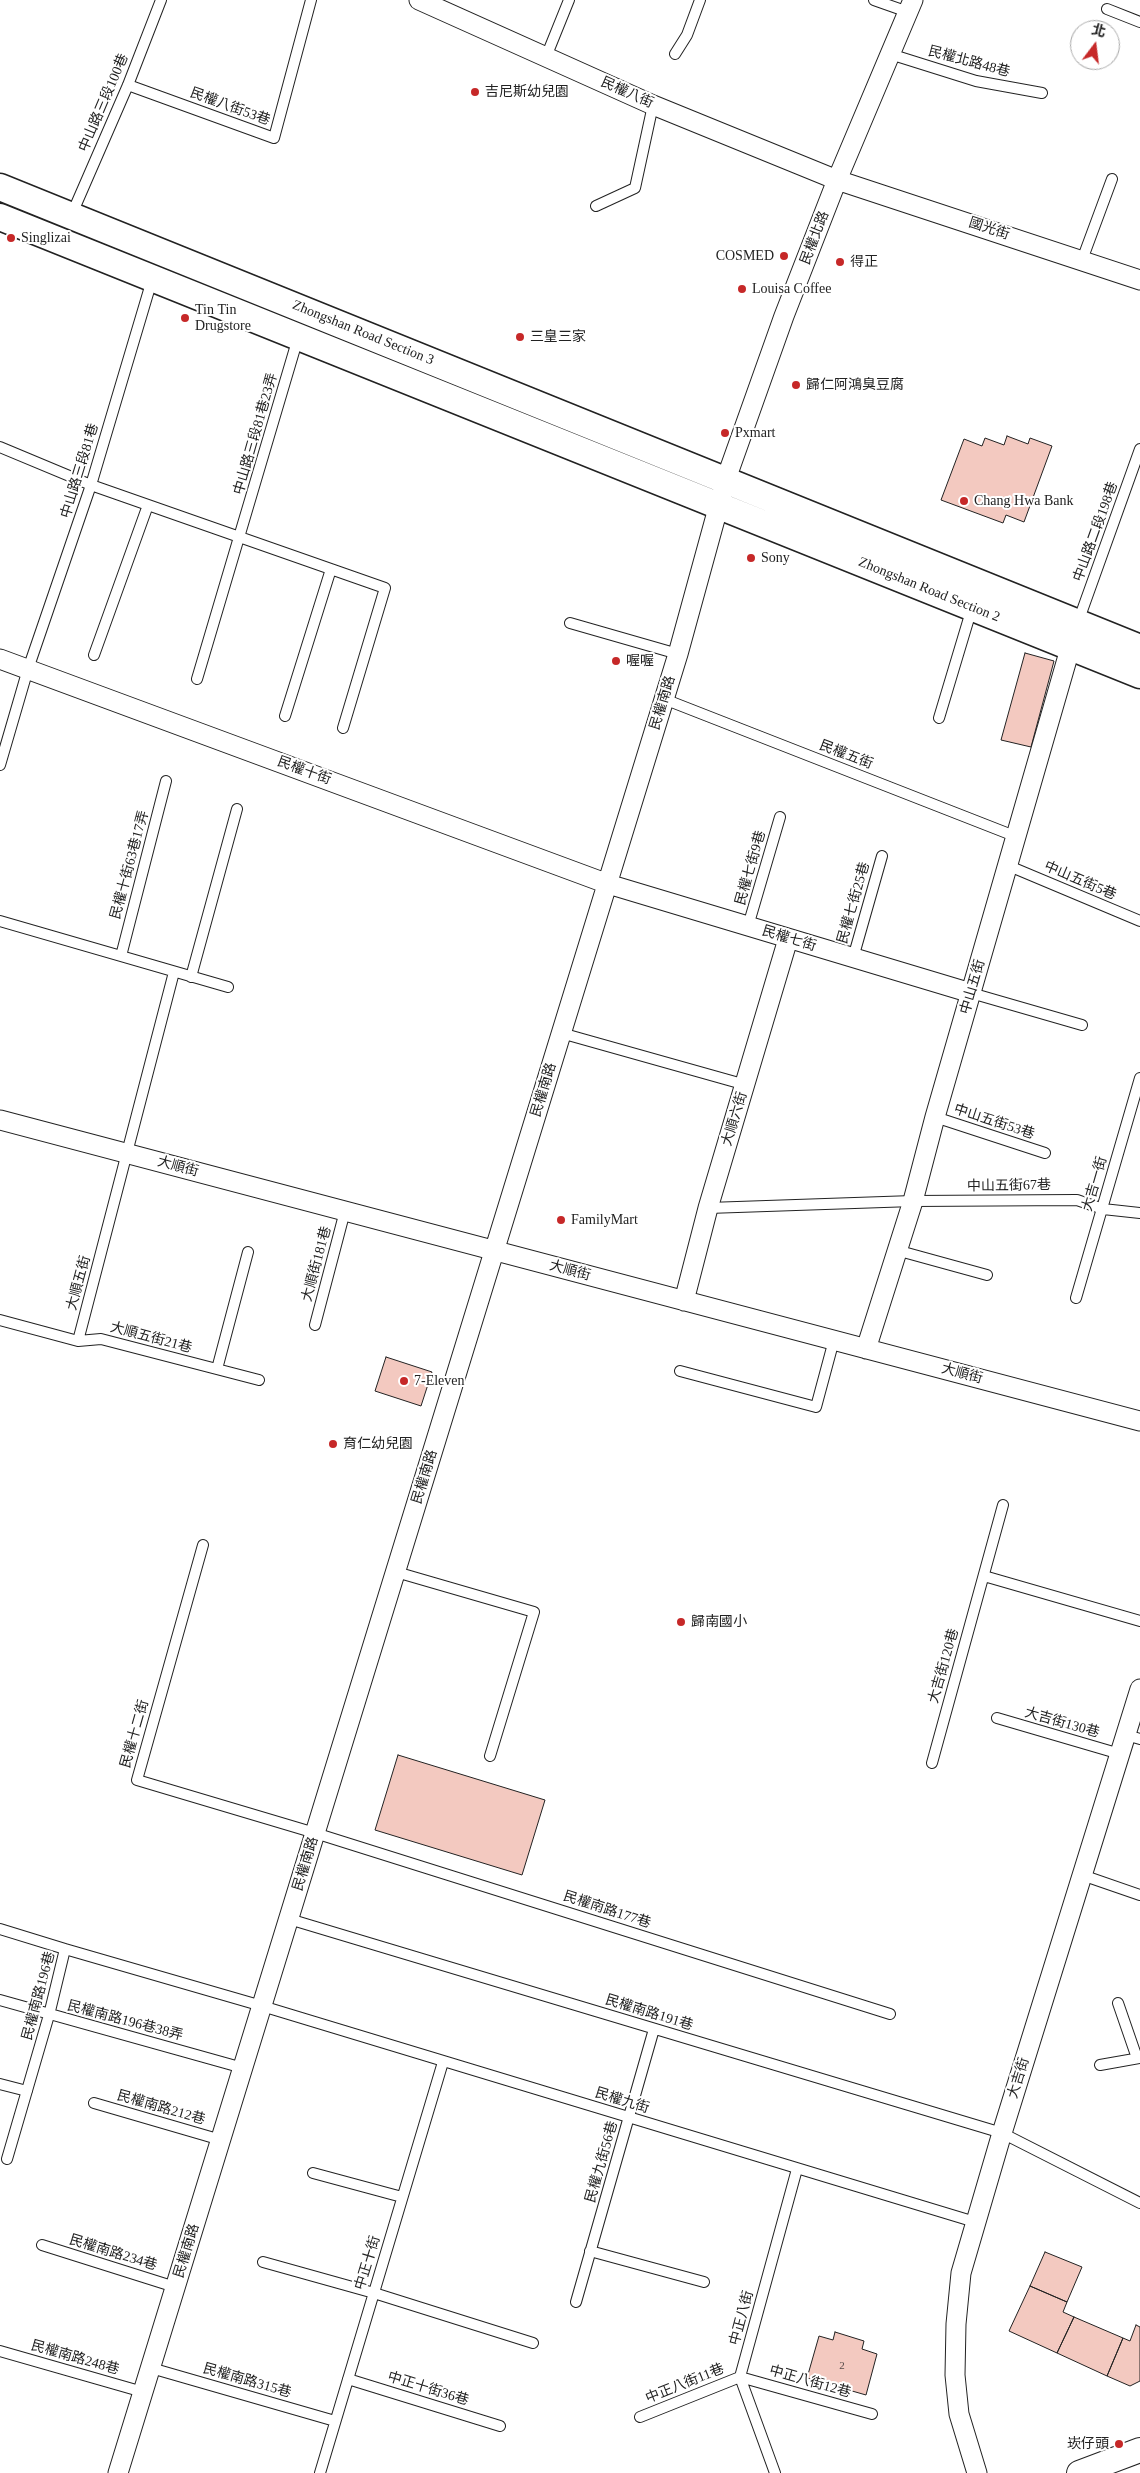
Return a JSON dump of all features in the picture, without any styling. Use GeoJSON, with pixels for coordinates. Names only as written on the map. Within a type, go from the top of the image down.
{"type":"FeatureCollection","features":[{"type":"Feature","properties":{"kind":"main road","name":"Zhongshan Road Section 3"},"geometry":{"type":"LineString","coordinates":[[0,188],[726,479]]}},
{"type":"Feature","properties":{"kind":"main road","name":"Zhongshan Road Section 3"},"geometry":{"type":"LineString","coordinates":[[0,217],[718,505]]}},
{"type":"Feature","properties":{"kind":"main road","name":"Zhongshan Road Section 2"},"geometry":{"type":"LineString","coordinates":[[726,479],[1074,635],[1140,674]]}},
{"type":"Feature","properties":{"kind":"main road","name":"Zhongshan Road Section 2"},"geometry":{"type":"LineString","coordinates":[[718,505],[972,607],[1074,635],[1140,648]]}},
{"type":"Feature","properties":{"kind":"street","name":"民權八街"},"geometry":{"type":"LineString","coordinates":[[419,0],[441,4],[546,57],[653,105],[837,180]]}},
{"type":"Feature","properties":{"kind":"street","name":"民權北路"},"geometry":{"type":"LineString","coordinates":[[726,479],[784,316],[837,180],[911,6]]}},
{"type":"Feature","properties":{"kind":"street","name":"國光街"},"geometry":{"type":"LineString","coordinates":[[837,180],[1140,280]]}},
{"type":"Feature","properties":{"kind":"street","name":"民權南路"},"geometry":{"type":"LineString","coordinates":[[118,2473],[608,884],[678,654],[726,479]]}},
{"type":"Feature","properties":{"kind":"street","name":"中山五街"},"geometry":{"type":"LineString","coordinates":[[866,1349],[913,1201],[934,1117],[1009,866],[1074,635]]}},
{"type":"Feature","properties":{"kind":"street","name":"民權十街"},"geometry":{"type":"LineString","coordinates":[[0,659],[608,884]]}},
{"type":"Feature","properties":{"kind":"street","name":"民權七街"},"geometry":{"type":"LineString","coordinates":[[608,884],[971,993]]}},
{"type":"Feature","properties":{"kind":"street","name":"大順六街"},"geometry":{"type":"LineString","coordinates":[[684,1301],[708,1208],[788,938]]}},
{"type":"Feature","properties":{"kind":"street","name":"大順街"},"geometry":{"type":"LineString","coordinates":[[0,1120],[1140,1421]]}},
{"type":"Feature","properties":{"kind":"street","name":"大吉街"},"geometry":{"type":"LineString","coordinates":[[977,2473],[959,2414],[955,2374],[956,2324],[961,2273],[975,2222],[1120,1754],[1133,1737],[1140,1689]]}},
{"type":"Feature","properties":{"kind":"street"},"geometry":{"type":"LineString","coordinates":[[1079,2473],[1140,2450]]}},
{"type":"Feature","properties":{"kind":"lane","name":"中山路三段100巷"},"geometry":{"type":"LineString","coordinates":[[71,216],[128,85],[161,0]]}},
{"type":"Feature","properties":{"kind":"lane","name":"民權八街53巷"},"geometry":{"type":"LineString","coordinates":[[128,85],[274,138],[311,0]]}},
{"type":"Feature","properties":{"kind":"lane"},"geometry":{"type":"LineString","coordinates":[[546,57],[569,0]]}},
{"type":"Feature","properties":{"kind":"lane"},"geometry":{"type":"LineString","coordinates":[[675,54],[687,35],[700,0]]}},
{"type":"Feature","properties":{"kind":"lane"},"geometry":{"type":"LineString","coordinates":[[874,0],[911,6]]}},
{"type":"Feature","properties":{"kind":"lane"},"geometry":{"type":"LineString","coordinates":[[1107,9],[1140,22]]}},
{"type":"Feature","properties":{"kind":"lane","name":"民權北路48巷"},"geometry":{"type":"LineString","coordinates":[[890,54],[976,81],[1042,93]]}},
{"type":"Feature","properties":{"kind":"lane"},"geometry":{"type":"LineString","coordinates":[[596,206],[635,188],[653,105]]}},
{"type":"Feature","properties":{"kind":"lane"},"geometry":{"type":"LineString","coordinates":[[1082,260],[1112,179]]}},
{"type":"Feature","properties":{"kind":"lane","name":"中山路三段81巷"},"geometry":{"type":"LineString","coordinates":[[0,766],[28,669],[91,485],[152,279]]}},
{"type":"Feature","properties":{"kind":"lane","name":"中山路三段81巷23弄"},"geometry":{"type":"LineString","coordinates":[[197,679],[241,537],[298,338]]}},
{"type":"Feature","properties":{"kind":"lane"},"geometry":{"type":"LineString","coordinates":[[0,447],[91,485],[386,588],[343,728]]}},
{"type":"Feature","properties":{"kind":"lane","name":"中山路二段198巷"},"geometry":{"type":"LineString","coordinates":[[1074,635],[1140,449]]}},
{"type":"Feature","properties":{"kind":"lane"},"geometry":{"type":"LineString","coordinates":[[94,655],[148,505]]}},
{"type":"Feature","properties":{"kind":"lane"},"geometry":{"type":"LineString","coordinates":[[285,716],[331,569]]}},
{"type":"Feature","properties":{"kind":"lane"},"geometry":{"type":"LineString","coordinates":[[939,718],[972,607]]}},
{"type":"Feature","properties":{"kind":"lane"},"geometry":{"type":"LineString","coordinates":[[570,623],[678,654]]}},
{"type":"Feature","properties":{"kind":"lane","name":"民權五街"},"geometry":{"type":"LineString","coordinates":[[664,699],[1017,837]]}},
{"type":"Feature","properties":{"kind":"lane","name":"民權十街63巷17弄"},"geometry":{"type":"LineString","coordinates":[[121,956],[166,781]]}},
{"type":"Feature","properties":{"kind":"lane"},"geometry":{"type":"LineString","coordinates":[[191,977],[237,809]]}},
{"type":"Feature","properties":{"kind":"lane","name":"民權七街9巷"},"geometry":{"type":"LineString","coordinates":[[748,926],[780,817]]}},
{"type":"Feature","properties":{"kind":"lane","name":"民權七街25巷"},"geometry":{"type":"LineString","coordinates":[[853,958],[882,856]]}},
{"type":"Feature","properties":{"kind":"lane","name":"中山五街5巷"},"geometry":{"type":"LineString","coordinates":[[1009,866],[1140,921]]}},
{"type":"Feature","properties":{"kind":"lane"},"geometry":{"type":"LineString","coordinates":[[0,921],[228,987]]}},
{"type":"Feature","properties":{"kind":"lane","name":"大順五街"},"geometry":{"type":"LineString","coordinates":[[78,1341],[174,972]]}},
{"type":"Feature","properties":{"kind":"lane"},"geometry":{"type":"LineString","coordinates":[[971,993],[1082,1026]]}},
{"type":"Feature","properties":{"kind":"lane"},"geometry":{"type":"LineString","coordinates":[[561,1033],[746,1085]]}},
{"type":"Feature","properties":{"kind":"lane","name":"大吉一街"},"geometry":{"type":"LineString","coordinates":[[1076,1298],[1140,1078]]}},
{"type":"Feature","properties":{"kind":"lane","name":"中山五街53巷"},"geometry":{"type":"LineString","coordinates":[[934,1117],[1046,1153]]}},
{"type":"Feature","properties":{"kind":"lane","name":"中山五街67巷"},"geometry":{"type":"LineString","coordinates":[[708,1208],[913,1201],[1077,1200],[1103,1209],[1140,1214]]}},
{"type":"Feature","properties":{"kind":"lane","name":"大順街181巷"},"geometry":{"type":"LineString","coordinates":[[315,1324],[345,1211]]}},
{"type":"Feature","properties":{"kind":"lane"},"geometry":{"type":"LineString","coordinates":[[896,1250],[987,1275]]}},
{"type":"Feature","properties":{"kind":"lane"},"geometry":{"type":"LineString","coordinates":[[217,1369],[248,1252]]}},
{"type":"Feature","properties":{"kind":"lane"},"geometry":{"type":"LineString","coordinates":[[0,1320],[78,1341]]}},
{"type":"Feature","properties":{"kind":"lane","name":"大順五街21巷"},"geometry":{"type":"LineString","coordinates":[[78,1341],[101,1339],[259,1380]]}},
{"type":"Feature","properties":{"kind":"lane"},"geometry":{"type":"LineString","coordinates":[[680,1370],[816,1407],[834,1340]]}},
{"type":"Feature","properties":{"kind":"lane","name":"大吉街120巷"},"geometry":{"type":"LineString","coordinates":[[932,1763],[1003,1505]]}},
{"type":"Feature","properties":{"kind":"lane","name":"民權十二街"},"geometry":{"type":"LineString","coordinates":[[203,1545],[136,1780],[315,1833]]}},
{"type":"Feature","properties":{"kind":"lane"},"geometry":{"type":"LineString","coordinates":[[396,1572],[534,1612],[490,1756]]}},
{"type":"Feature","properties":{"kind":"lane"},"geometry":{"type":"LineString","coordinates":[[984,1576],[1140,1621]]}},
{"type":"Feature","properties":{"kind":"lane","name":"大吉街130巷"},"geometry":{"type":"LineString","coordinates":[[997,1718],[1120,1754]]}},
{"type":"Feature","properties":{"kind":"lane","name":"民權南路177巷"},"geometry":{"type":"LineString","coordinates":[[315,1833],[890,2014]]}},
{"type":"Feature","properties":{"kind":"lane"},"geometry":{"type":"LineString","coordinates":[[1082,1875],[1140,1895]]}},
{"type":"Feature","properties":{"kind":"lane","name":"民權南路191巷"},"geometry":{"type":"LineString","coordinates":[[289,1918],[1002,2134],[1140,2203]]}},
{"type":"Feature","properties":{"kind":"lane"},"geometry":{"type":"LineString","coordinates":[[0,1929],[65,1949]]}},
{"type":"Feature","properties":{"kind":"lane","name":"民權南路196巷"},"geometry":{"type":"LineString","coordinates":[[7,2159],[49,2014],[65,1949],[262,2006]]}},
{"type":"Feature","properties":{"kind":"lane","name":"民權南路196巷38弄"},"geometry":{"type":"LineString","coordinates":[[0,2000],[243,2068]]}},
{"type":"Feature","properties":{"kind":"lane"},"geometry":{"type":"LineString","coordinates":[[1100,2065],[1139,2058],[1118,2003]]}},
{"type":"Feature","properties":{"kind":"lane","name":"民權九街"},"geometry":{"type":"LineString","coordinates":[[262,2006],[975,2222]]}},
{"type":"Feature","properties":{"kind":"lane","name":"民權九街56巷"},"geometry":{"type":"LineString","coordinates":[[576,2302],[654,2029]]}},
{"type":"Feature","properties":{"kind":"lane","name":"中正十街"},"geometry":{"type":"LineString","coordinates":[[320,2473],[443,2062]]}},
{"type":"Feature","properties":{"kind":"lane"},"geometry":{"type":"LineString","coordinates":[[0,2084],[27,2091]]}},
{"type":"Feature","properties":{"kind":"lane","name":"民權南路212巷"},"geometry":{"type":"LineString","coordinates":[[94,2103],[221,2140]]}},
{"type":"Feature","properties":{"kind":"lane","name":"中正八街"},"geometry":{"type":"LineString","coordinates":[[740,2377],[797,2169]]}},
{"type":"Feature","properties":{"kind":"lane"},"geometry":{"type":"LineString","coordinates":[[313,2173],[402,2197]]}},
{"type":"Feature","properties":{"kind":"lane","name":"民權南路234巷"},"geometry":{"type":"LineString","coordinates":[[42,2245],[175,2287]]}},
{"type":"Feature","properties":{"kind":"lane"},"geometry":{"type":"LineString","coordinates":[[590,2252],[704,2282]]}},
{"type":"Feature","properties":{"kind":"lane"},"geometry":{"type":"LineString","coordinates":[[263,2262],[374,2294],[533,2344]]}},
{"type":"Feature","properties":{"kind":"lane","name":"民權南路248巷"},"geometry":{"type":"LineString","coordinates":[[0,2351],[143,2392]]}},
{"type":"Feature","properties":{"kind":"lane","name":"民權南路315巷"},"geometry":{"type":"LineString","coordinates":[[151,2368],[335,2421]]}},
{"type":"Feature","properties":{"kind":"lane"},"geometry":{"type":"LineString","coordinates":[[740,2377],[775,2473]]}},
{"type":"Feature","properties":{"kind":"lane","name":"中正八街12巷"},"geometry":{"type":"LineString","coordinates":[[740,2377],[872,2414]]}},
{"type":"Feature","properties":{"kind":"lane","name":"中正八街11巷"},"geometry":{"type":"LineString","coordinates":[[640,2417],[740,2377]]}},
{"type":"Feature","properties":{"kind":"lane","name":"中正十街36巷"},"geometry":{"type":"LineString","coordinates":[[348,2378],[500,2426]]}},
{"type":"Feature","properties":{"kind":"building"},"geometry":{"type":"Polygon","coordinates":[[[1007,436],[1028,444],[1030,438],[1052,446],[1024,522],[1006,515],[1003,523],[941,500],[964,439],[982,446],[985,438],[1004,445],[1007,436]]]}},
{"type":"Feature","properties":{"kind":"building"},"geometry":{"type":"Polygon","coordinates":[[[1025,653],[1054,661],[1031,747],[1001,740],[1025,653]]]}},
{"type":"Feature","properties":{"kind":"building","name":"7-Eleven"},"geometry":{"type":"Polygon","coordinates":[[[386,1357],[432,1372],[421,1406],[375,1391],[386,1357]]]}},
{"type":"Feature","properties":{"kind":"building"},"geometry":{"type":"Polygon","coordinates":[[[398,1755],[545,1800],[522,1875],[375,1830],[398,1755]]]}},
{"type":"Feature","properties":{"kind":"building"},"geometry":{"type":"Polygon","coordinates":[[[1045,2252],[1082,2267],[1067,2302],[1030,2286],[1045,2252]]]}},
{"type":"Feature","properties":{"kind":"building"},"geometry":{"type":"Polygon","coordinates":[[[1030,2286],[1067,2302],[1063,2312],[1074,2317],[1057,2353],[1009,2331],[1030,2286]]]}},
{"type":"Feature","properties":{"kind":"building"},"geometry":{"type":"Polygon","coordinates":[[[1074,2317],[1123,2338],[1107,2376],[1057,2353],[1074,2317]]]}},
{"type":"Feature","properties":{"kind":"building"},"geometry":{"type":"Polygon","coordinates":[[[1136,2325],[1140,2327],[1140,2381],[1130,2386],[1107,2376],[1123,2338],[1130,2341],[1136,2325]]]}},
{"type":"Feature","properties":{"kind":"building"},"geometry":{"type":"Polygon","coordinates":[[[835,2332],[864,2341],[862,2349],[877,2354],[866,2395],[807,2378],[819,2336],[833,2340],[835,2332]]]}},
{"type":"Feature","properties":{"kind":"place","name":"吉尼斯幼兒園"},"geometry":{"type":"Point","coordinates":[475,92]}},
{"type":"Feature","properties":{"kind":"place","name":"Singlizai"},"geometry":{"type":"Point","coordinates":[11,238]}},
{"type":"Feature","properties":{"kind":"place","name":"COSMED"},"geometry":{"type":"Point","coordinates":[784,256]}},
{"type":"Feature","properties":{"kind":"place","name":"得正"},"geometry":{"type":"Point","coordinates":[840,262]}},
{"type":"Feature","properties":{"kind":"place","name":"Louisa Coffee"},"geometry":{"type":"Point","coordinates":[742,289]}},
{"type":"Feature","properties":{"kind":"place","name":"Tin Tin Drugstore"},"geometry":{"type":"Point","coordinates":[185,318]}},
{"type":"Feature","properties":{"kind":"place","name":"三皇三家"},"geometry":{"type":"Point","coordinates":[520,337]}},
{"type":"Feature","properties":{"kind":"place","name":"歸仁阿鴻臭豆腐"},"geometry":{"type":"Point","coordinates":[796,385]}},
{"type":"Feature","properties":{"kind":"place","name":"Pxmart"},"geometry":{"type":"Point","coordinates":[725,433]}},
{"type":"Feature","properties":{"kind":"place","name":"Chang Hwa Bank"},"geometry":{"type":"Point","coordinates":[964,501]}},
{"type":"Feature","properties":{"kind":"place","name":"Sony"},"geometry":{"type":"Point","coordinates":[751,558]}},
{"type":"Feature","properties":{"kind":"place","name":"喔喔"},"geometry":{"type":"Point","coordinates":[616,661]}},
{"type":"Feature","properties":{"kind":"place","name":"FamilyMart"},"geometry":{"type":"Point","coordinates":[561,1220]}},
{"type":"Feature","properties":{"kind":"place","name":"7-Eleven"},"geometry":{"type":"Point","coordinates":[404,1381]}},
{"type":"Feature","properties":{"kind":"place","name":"育仁幼兒園"},"geometry":{"type":"Point","coordinates":[333,1444]}},
{"type":"Feature","properties":{"kind":"place","name":"歸南國小"},"geometry":{"type":"Point","coordinates":[681,1622]}},
{"type":"Feature","properties":{"kind":"place","name":"崁仔頭"},"geometry":{"type":"Point","coordinates":[1119,2444]}}]}
